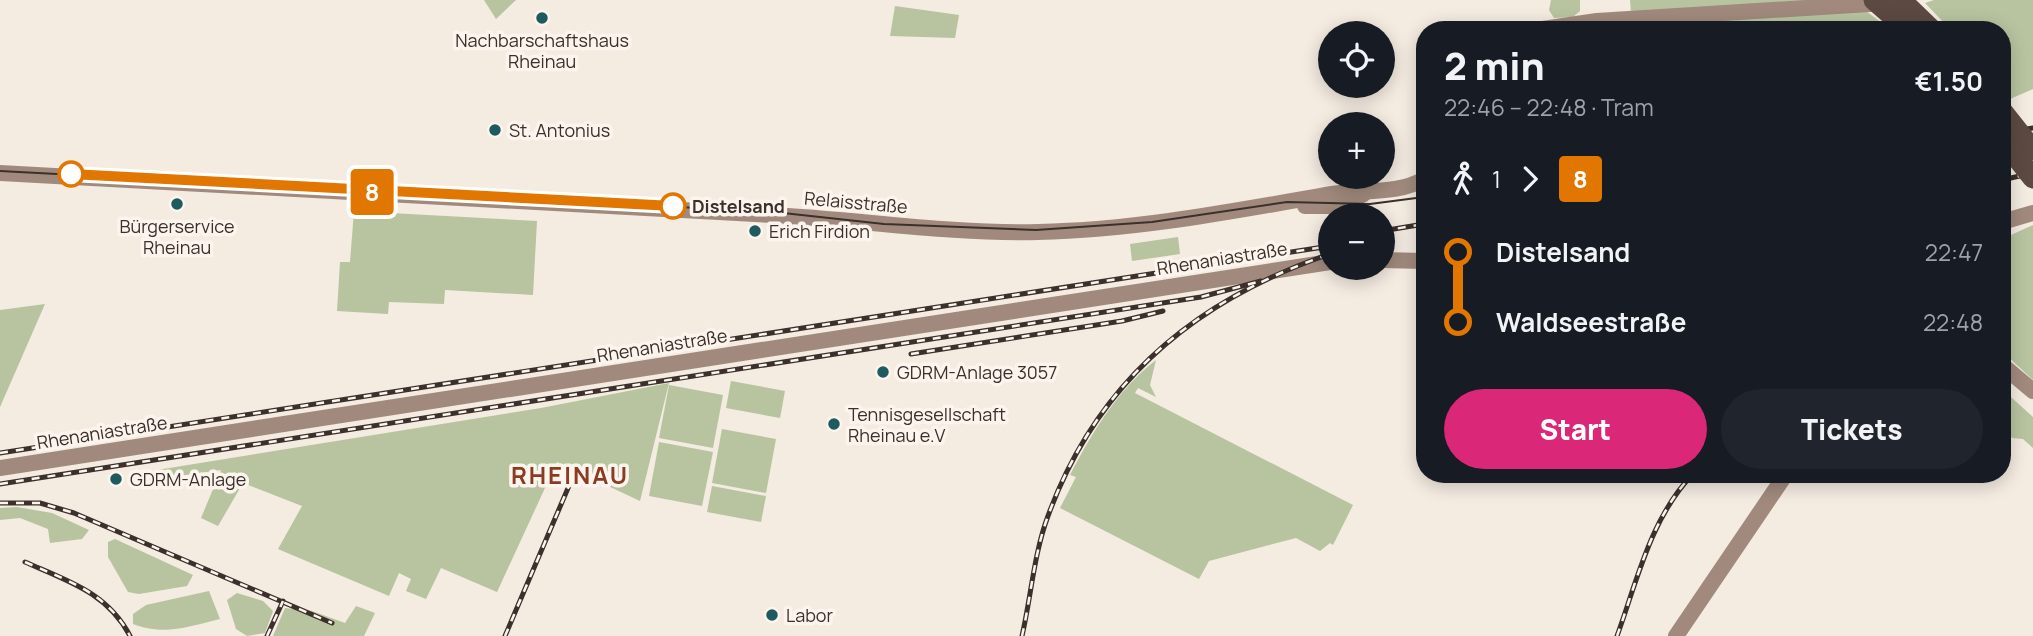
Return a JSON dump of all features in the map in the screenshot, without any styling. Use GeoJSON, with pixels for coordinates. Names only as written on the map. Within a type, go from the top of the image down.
{"type":"FeatureCollection","features":[{"type":"Feature","properties":{"kind":"highway"},"geometry":{"type":"LineString","coordinates":[[1874,0],[1909,12]]}},
{"type":"Feature","properties":{"kind":"highway"},"geometry":{"type":"LineString","coordinates":[[2011,122],[2033,150]]}},
{"type":"Feature","properties":{"kind":"highway"},"geometry":{"type":"LineString","coordinates":[[2011,150],[2033,178]]}},
{"type":"Feature","properties":{"kind":"main road"},"geometry":{"type":"LineString","coordinates":[[1597,21],[1693,16],[1909,12]]}},
{"type":"Feature","properties":{"kind":"main road","name":"Relaisstraße"},"geometry":{"type":"LineString","coordinates":[[0,173],[774,215],[875,225],[1012,232],[1122,228],[1287,204],[1337,206],[1366,192],[1416,183]]}},
{"type":"Feature","properties":{"kind":"main road"},"geometry":{"type":"LineString","coordinates":[[2011,222],[2033,213]]}},
{"type":"Feature","properties":{"kind":"main road"},"geometry":{"type":"LineString","coordinates":[[1395,260],[1416,261]]}},
{"type":"Feature","properties":{"kind":"main road","name":"Rhenaniastraße"},"geometry":{"type":"LineString","coordinates":[[0,468],[1318,264]]}},
{"type":"Feature","properties":{"kind":"main road"},"geometry":{"type":"LineString","coordinates":[[2011,373],[2033,391]]}},
{"type":"Feature","properties":{"kind":"main road"},"geometry":{"type":"LineString","coordinates":[[1676,636],[1780,483]]}},
{"type":"Feature","properties":{"kind":"green space"},"geometry":{"type":"Polygon","coordinates":[[[484,0],[516,0],[496,19],[484,0]]]}},
{"type":"Feature","properties":{"kind":"green space"},"geometry":{"type":"Polygon","coordinates":[[[1551,0],[1580,0],[1580,11],[1573,17],[1554,18],[1549,10],[1551,0]]]}},
{"type":"Feature","properties":{"kind":"green space"},"geometry":{"type":"Polygon","coordinates":[[[1630,0],[1853,0],[1631,13],[1630,0]]]}},
{"type":"Feature","properties":{"kind":"green space"},"geometry":{"type":"Polygon","coordinates":[[[1934,0],[2033,0],[2033,89],[2011,99],[2011,21],[1942,21],[1925,3],[1934,0]]]}},
{"type":"Feature","properties":{"kind":"green space"},"geometry":{"type":"Polygon","coordinates":[[[895,6],[959,15],[955,38],[890,36],[895,6]]]}},
{"type":"Feature","properties":{"kind":"green space"},"geometry":{"type":"Polygon","coordinates":[[[1866,11],[1879,21],[1704,21],[1866,11]]]}},
{"type":"Feature","properties":{"kind":"green space"},"geometry":{"type":"Polygon","coordinates":[[[354,211],[537,221],[533,295],[445,290],[444,304],[389,302],[388,314],[337,311],[340,262],[350,262],[354,211]]]}},
{"type":"Feature","properties":{"kind":"green space"},"geometry":{"type":"Polygon","coordinates":[[[2033,225],[2033,380],[2011,359],[2011,235],[2033,225]]]}},
{"type":"Feature","properties":{"kind":"green space"},"geometry":{"type":"Polygon","coordinates":[[[1178,237],[1180,254],[1132,261],[1130,244],[1178,237]]]}},
{"type":"Feature","properties":{"kind":"green space"},"geometry":{"type":"Polygon","coordinates":[[[45,304],[0,407],[0,310],[45,304]]]}},
{"type":"Feature","properties":{"kind":"green space"},"geometry":{"type":"Polygon","coordinates":[[[1156,360],[1150,385],[1156,397],[1138,388],[1135,393],[1353,505],[1333,545],[1330,543],[1320,551],[1296,538],[1209,561],[1199,579],[1060,508],[1076,477],[1070,475],[1097,428],[1117,398],[1156,360]]]}},
{"type":"Feature","properties":{"kind":"green space"},"geometry":{"type":"Polygon","coordinates":[[[731,381],[785,391],[780,418],[726,408],[731,381]]]}},
{"type":"Feature","properties":{"kind":"green space"},"geometry":{"type":"Polygon","coordinates":[[[669,383],[640,501],[557,462],[497,592],[441,568],[426,599],[406,591],[411,579],[399,573],[389,596],[278,549],[302,506],[243,483],[218,526],[201,518],[221,470],[129,483],[132,474],[541,408],[669,383]]]}},
{"type":"Feature","properties":{"kind":"green space"},"geometry":{"type":"Polygon","coordinates":[[[669,385],[723,395],[713,448],[659,438],[669,385]]]}},
{"type":"Feature","properties":{"kind":"green space"},"geometry":{"type":"Polygon","coordinates":[[[2011,397],[2033,417],[2033,448],[2023,439],[2012,438],[2011,397]]]}},
{"type":"Feature","properties":{"kind":"green space"},"geometry":{"type":"Polygon","coordinates":[[[722,429],[776,439],[766,493],[712,483],[722,429]]]}},
{"type":"Feature","properties":{"kind":"green space"},"geometry":{"type":"Polygon","coordinates":[[[659,442],[713,452],[702,506],[649,496],[659,442]]]}},
{"type":"Feature","properties":{"kind":"green space"},"geometry":{"type":"Polygon","coordinates":[[[712,486],[766,496],[761,522],[707,512],[712,486]]]}},
{"type":"Feature","properties":{"kind":"green space"},"geometry":{"type":"Polygon","coordinates":[[[17,507],[52,513],[89,530],[82,539],[50,543],[48,529],[20,518],[0,520],[0,508],[17,507]]]}},
{"type":"Feature","properties":{"kind":"green space"},"geometry":{"type":"Polygon","coordinates":[[[115,539],[193,575],[187,586],[139,594],[128,592],[108,557],[108,542],[115,539]]]}},
{"type":"Feature","properties":{"kind":"green space"},"geometry":{"type":"Polygon","coordinates":[[[209,591],[220,619],[166,630],[133,624],[133,614],[146,605],[209,591]]]}},
{"type":"Feature","properties":{"kind":"green space"},"geometry":{"type":"Polygon","coordinates":[[[237,593],[263,601],[273,611],[265,633],[247,636],[236,629],[227,600],[237,593]]]}},
{"type":"Feature","properties":{"kind":"green space"},"geometry":{"type":"Polygon","coordinates":[[[356,606],[375,613],[364,636],[273,636],[285,608],[312,611],[345,623],[356,606]]]}},
{"type":"Feature","properties":{"kind":"tram line"},"geometry":{"type":"LineString","coordinates":[[0,171],[774,212],[884,224],[1036,230],[1152,222],[1287,202],[1370,204],[1416,198]]}},
{"type":"Feature","properties":{"kind":"tram line","name":"8"},"geometry":{"type":"LineString","coordinates":[[71,174],[673,206]]}},
{"type":"Feature","properties":{"kind":"railway"},"geometry":{"type":"LineString","coordinates":[[2011,132],[2033,128]]}},
{"type":"Feature","properties":{"kind":"railway"},"geometry":{"type":"LineString","coordinates":[[2011,178],[2033,173]]}},
{"type":"Feature","properties":{"kind":"railway"},"geometry":{"type":"LineString","coordinates":[[1395,229],[1416,225]]}},
{"type":"Feature","properties":{"kind":"railway"},"geometry":{"type":"LineString","coordinates":[[0,453],[1318,248]]}},
{"type":"Feature","properties":{"kind":"railway"},"geometry":{"type":"LineString","coordinates":[[1022,636],[1043,530],[1069,468],[1094,424],[1124,386],[1158,351],[1195,321],[1237,295],[1318,259]]}},
{"type":"Feature","properties":{"kind":"railway"},"geometry":{"type":"LineString","coordinates":[[0,484],[1201,297],[1261,281]]}},
{"type":"Feature","properties":{"kind":"railway"},"geometry":{"type":"LineString","coordinates":[[911,354],[1122,321],[1163,311]]}},
{"type":"Feature","properties":{"kind":"railway"},"geometry":{"type":"LineString","coordinates":[[505,636],[574,474]]}},
{"type":"Feature","properties":{"kind":"railway"},"geometry":{"type":"LineString","coordinates":[[1617,636],[1647,550],[1666,510],[1685,483]]}},
{"type":"Feature","properties":{"kind":"railway"},"geometry":{"type":"LineString","coordinates":[[0,503],[40,503],[74,513],[332,623]]}},
{"type":"Feature","properties":{"kind":"railway"},"geometry":{"type":"LineString","coordinates":[[25,562],[71,582],[98,599],[121,621],[130,636]]}},
{"type":"Feature","properties":{"kind":"railway"},"geometry":{"type":"LineString","coordinates":[[267,636],[283,601]]}},
{"type":"Feature","properties":{"kind":"place","name":"Nachbarschaftshaus Rheinau"},"geometry":{"type":"Point","coordinates":[542,18]}},
{"type":"Feature","properties":{"kind":"place","name":"St. Antonius"},"geometry":{"type":"Point","coordinates":[495,130]}},
{"type":"Feature","properties":{"kind":"place","name":"Bürgerservice Rheinau"},"geometry":{"type":"Point","coordinates":[177,204]}},
{"type":"Feature","properties":{"kind":"place","name":"Distelsand"},"geometry":{"type":"Point","coordinates":[673,206]}},
{"type":"Feature","properties":{"kind":"place","name":"Erich Firdion"},"geometry":{"type":"Point","coordinates":[755,231]}},
{"type":"Feature","properties":{"kind":"place","name":"GDRM-Anlage 3057"},"geometry":{"type":"Point","coordinates":[883,372]}},
{"type":"Feature","properties":{"kind":"place","name":"Tennisgesellschaft Rheinau e.V"},"geometry":{"type":"Point","coordinates":[834,424]}},
{"type":"Feature","properties":{"kind":"place","name":"GDRM-Anlage"},"geometry":{"type":"Point","coordinates":[116,479]}},
{"type":"Feature","properties":{"kind":"place","name":"Labor"},"geometry":{"type":"Point","coordinates":[772,615]}},
{"type":"Feature","properties":{"kind":"district","name":"RHEINAU"},"geometry":{"type":"Point","coordinates":[570,474]}}]}
